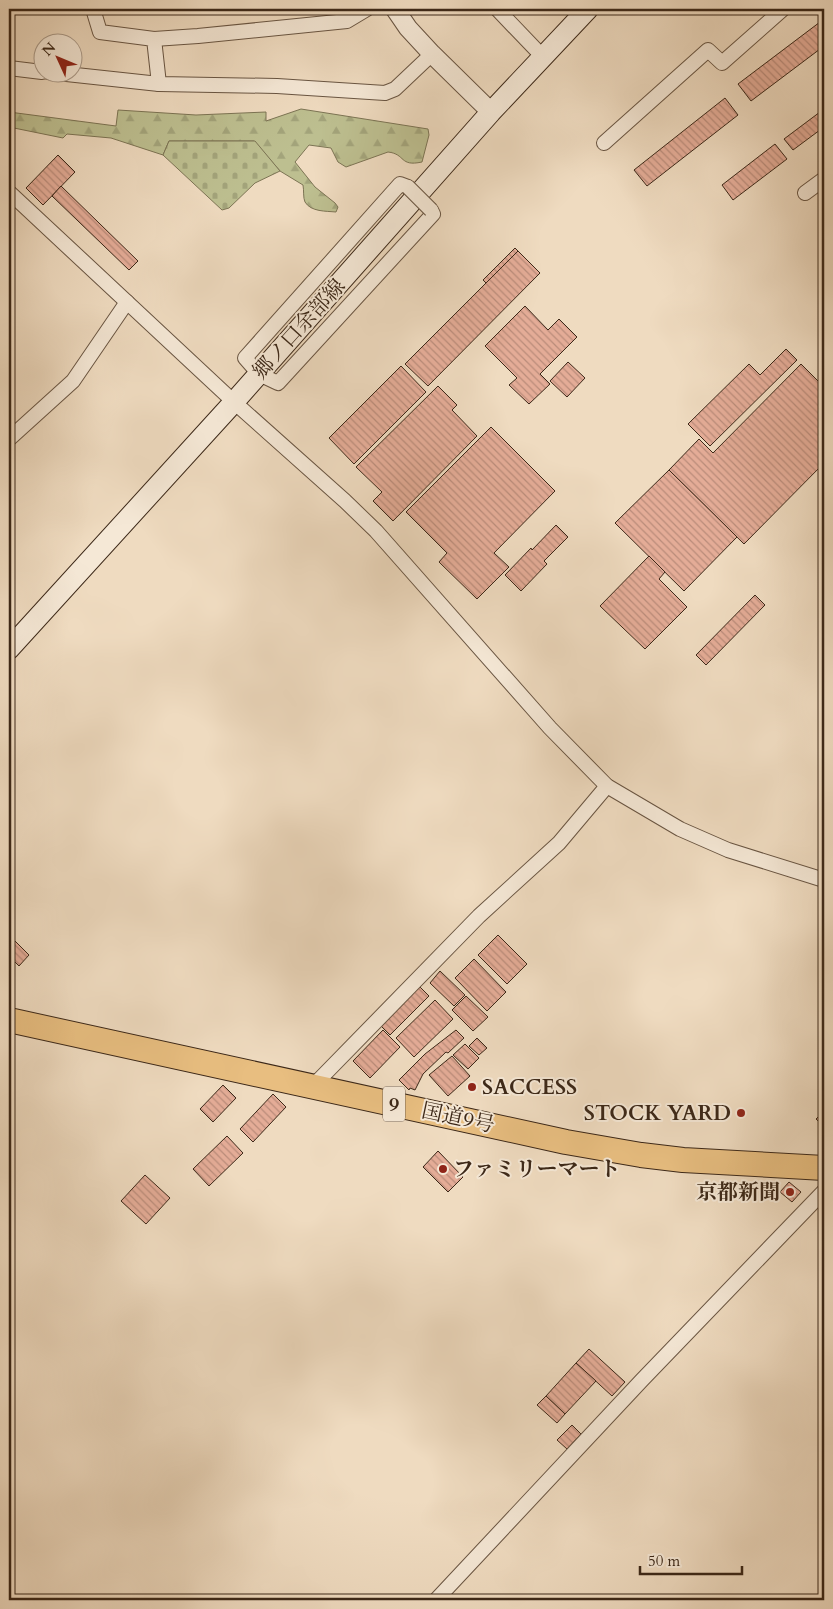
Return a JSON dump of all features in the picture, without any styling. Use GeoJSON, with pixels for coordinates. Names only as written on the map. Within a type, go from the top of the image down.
{"type":"FeatureCollection","features":[{"type":"Feature","properties":{"kind":"highway","name":"国道9号"},"geometry":{"type":"LineString","coordinates":[[9,1020],[566,1142],[641,1155],[740,1164],[824,1168]]}},
{"type":"Feature","properties":{"kind":"main road"},"geometry":{"type":"LineString","coordinates":[[547,53],[573,9]]}},
{"type":"Feature","properties":{"kind":"main road","name":"郷ノ口余部線"},"geometry":{"type":"LineString","coordinates":[[9,649],[234,402],[491,112],[588,9]]}},
{"type":"Feature","properties":{"kind":"street"},"geometry":{"type":"LineString","coordinates":[[93,9],[100,32],[154,39],[347,21],[366,9]]}},
{"type":"Feature","properties":{"kind":"street"},"geometry":{"type":"LineString","coordinates":[[395,9],[408,28],[432,54],[491,112]]}},
{"type":"Feature","properties":{"kind":"street"},"geometry":{"type":"LineString","coordinates":[[497,9],[547,53]]}},
{"type":"Feature","properties":{"kind":"street"},"geometry":{"type":"LineString","coordinates":[[604,143],[708,50],[722,63],[783,9]]}},
{"type":"Feature","properties":{"kind":"street"},"geometry":{"type":"LineString","coordinates":[[154,39],[159,84]]}},
{"type":"Feature","properties":{"kind":"street"},"geometry":{"type":"LineString","coordinates":[[82,76],[159,84],[277,86],[385,93],[395,89],[432,54]]}},
{"type":"Feature","properties":{"kind":"street"},"geometry":{"type":"LineString","coordinates":[[9,68],[32,71]]}},
{"type":"Feature","properties":{"kind":"street"},"geometry":{"type":"LineString","coordinates":[[805,193],[824,179]]}},
{"type":"Feature","properties":{"kind":"street"},"geometry":{"type":"LineString","coordinates":[[400,184],[408,187],[433,214],[278,383],[259,374],[245,358],[400,184]]}},
{"type":"Feature","properties":{"kind":"street"},"geometry":{"type":"LineString","coordinates":[[9,192],[234,402],[376,531],[550,728],[607,786],[680,829],[728,850],[824,880]]}},
{"type":"Feature","properties":{"kind":"street"},"geometry":{"type":"LineString","coordinates":[[9,439],[73,381],[127,302]]}},
{"type":"Feature","properties":{"kind":"street"},"geometry":{"type":"LineString","coordinates":[[313,1086],[479,916],[560,844],[607,786]]}},
{"type":"Feature","properties":{"kind":"street"},"geometry":{"type":"LineString","coordinates":[[436,1600],[642,1380],[824,1191]]}},
{"type":"Feature","properties":{"kind":"green space"},"geometry":{"type":"Polygon","coordinates":[[[301,109],[428,129],[429,135],[422,162],[406,162],[398,155],[388,152],[346,167],[338,162],[331,148],[309,145],[295,162],[315,187],[335,203],[338,207],[336,212],[311,208],[304,200],[303,185],[280,171],[254,141],[169,141],[163,155],[111,138],[67,134],[63,138],[9,127],[9,112],[116,126],[118,110],[196,115],[266,112],[266,121],[301,109]]]}},
{"type":"Feature","properties":{"kind":"green space"},"geometry":{"type":"Polygon","coordinates":[[[169,141],[255,141],[280,171],[255,183],[229,208],[222,210],[163,155],[169,141]]]}},
{"type":"Feature","properties":{"kind":"building"},"geometry":{"type":"Polygon","coordinates":[[[824,19],[824,46],[751,101],[738,84],[824,19]]]}},
{"type":"Feature","properties":{"kind":"building"},"geometry":{"type":"Polygon","coordinates":[[[725,98],[738,115],[647,186],[634,170],[725,98]]]}},
{"type":"Feature","properties":{"kind":"building"},"geometry":{"type":"Polygon","coordinates":[[[824,109],[824,127],[793,150],[784,139],[824,109]]]}},
{"type":"Feature","properties":{"kind":"building"},"geometry":{"type":"Polygon","coordinates":[[[775,144],[787,159],[733,200],[722,185],[775,144]]]}},
{"type":"Feature","properties":{"kind":"building"},"geometry":{"type":"Polygon","coordinates":[[[58,155],[75,172],[43,205],[26,188],[58,155]]]}},
{"type":"Feature","properties":{"kind":"building"},"geometry":{"type":"Polygon","coordinates":[[[61,186],[138,261],[129,270],[52,196],[61,186]]]}},
{"type":"Feature","properties":{"kind":"building"},"geometry":{"type":"Polygon","coordinates":[[[515,248],[518,251],[486,283],[483,280],[515,248]]]}},
{"type":"Feature","properties":{"kind":"building"},"geometry":{"type":"Polygon","coordinates":[[[518,251],[540,273],[428,386],[405,364],[518,251]]]}},
{"type":"Feature","properties":{"kind":"building"},"geometry":{"type":"Polygon","coordinates":[[[525,306],[548,330],[559,319],[577,337],[540,374],[550,384],[529,404],[509,385],[517,378],[485,346],[525,306]]]}},
{"type":"Feature","properties":{"kind":"building"},"geometry":{"type":"Polygon","coordinates":[[[786,349],[797,360],[710,446],[688,424],[749,364],[760,375],[786,349]]]}},
{"type":"Feature","properties":{"kind":"building"},"geometry":{"type":"Polygon","coordinates":[[[568,362],[585,378],[567,397],[550,381],[568,362]]]}},
{"type":"Feature","properties":{"kind":"building"},"geometry":{"type":"Polygon","coordinates":[[[801,364],[824,387],[824,463],[744,544],[669,470],[699,439],[713,453],[801,364]]]}},
{"type":"Feature","properties":{"kind":"building"},"geometry":{"type":"Polygon","coordinates":[[[401,366],[426,392],[354,464],[329,438],[401,366]]]}},
{"type":"Feature","properties":{"kind":"building"},"geometry":{"type":"Polygon","coordinates":[[[438,386],[457,405],[452,410],[477,436],[393,521],[373,501],[382,492],[356,467],[438,386]]]}},
{"type":"Feature","properties":{"kind":"building"},"geometry":{"type":"Polygon","coordinates":[[[491,427],[555,491],[494,553],[509,567],[477,599],[439,562],[447,553],[406,512],[491,427]]]}},
{"type":"Feature","properties":{"kind":"building"},"geometry":{"type":"Polygon","coordinates":[[[669,470],[737,537],[684,591],[615,523],[669,470]]]}},
{"type":"Feature","properties":{"kind":"building"},"geometry":{"type":"Polygon","coordinates":[[[556,525],[568,537],[544,561],[547,564],[521,591],[505,575],[556,525]]]}},
{"type":"Feature","properties":{"kind":"building"},"geometry":{"type":"Polygon","coordinates":[[[649,556],[665,572],[659,579],[687,607],[645,649],[600,606],[649,556]]]}},
{"type":"Feature","properties":{"kind":"building"},"geometry":{"type":"Polygon","coordinates":[[[755,595],[765,605],[706,665],[696,655],[755,595]]]}},
{"type":"Feature","properties":{"kind":"building"},"geometry":{"type":"Polygon","coordinates":[[[498,935],[527,964],[507,984],[478,955],[498,935]]]}},
{"type":"Feature","properties":{"kind":"building"},"geometry":{"type":"Polygon","coordinates":[[[14,940],[29,955],[19,966],[9,956],[9,946],[14,940]]]}},
{"type":"Feature","properties":{"kind":"building"},"geometry":{"type":"Polygon","coordinates":[[[474,959],[506,992],[487,1011],[455,978],[474,959]]]}},
{"type":"Feature","properties":{"kind":"building"},"geometry":{"type":"Polygon","coordinates":[[[440,971],[465,995],[454,1006],[430,983],[440,971]]]}},
{"type":"Feature","properties":{"kind":"building"},"geometry":{"type":"Polygon","coordinates":[[[419,986],[429,996],[390,1035],[380,1025],[419,986]]]}},
{"type":"Feature","properties":{"kind":"building"},"geometry":{"type":"Polygon","coordinates":[[[466,996],[488,1017],[473,1031],[452,1010],[466,996]]]}},
{"type":"Feature","properties":{"kind":"building"},"geometry":{"type":"Polygon","coordinates":[[[435,1000],[453,1019],[414,1057],[396,1038],[435,1000]]]}},
{"type":"Feature","properties":{"kind":"building"},"geometry":{"type":"Polygon","coordinates":[[[383,1030],[400,1047],[370,1078],[353,1061],[383,1030]]]}},
{"type":"Feature","properties":{"kind":"building"},"geometry":{"type":"Polygon","coordinates":[[[456,1030],[464,1038],[423,1074],[415,1090],[410,1088],[409,1090],[399,1080],[425,1054],[456,1030]]]}},
{"type":"Feature","properties":{"kind":"building"},"geometry":{"type":"Polygon","coordinates":[[[477,1038],[487,1048],[479,1055],[469,1046],[477,1038]]]}},
{"type":"Feature","properties":{"kind":"building"},"geometry":{"type":"Polygon","coordinates":[[[465,1044],[479,1058],[468,1069],[453,1055],[465,1044]]]}},
{"type":"Feature","properties":{"kind":"building"},"geometry":{"type":"Polygon","coordinates":[[[452,1056],[470,1076],[448,1096],[429,1075],[452,1056]]]}},
{"type":"Feature","properties":{"kind":"building"},"geometry":{"type":"Polygon","coordinates":[[[223,1085],[236,1098],[213,1122],[200,1109],[223,1085]]]}},
{"type":"Feature","properties":{"kind":"building"},"geometry":{"type":"Polygon","coordinates":[[[273,1094],[286,1107],[253,1142],[240,1129],[273,1094]]]}},
{"type":"Feature","properties":{"kind":"building"},"geometry":{"type":"Polygon","coordinates":[[[824,1111],[824,1127],[816,1119],[824,1111]]]}},
{"type":"Feature","properties":{"kind":"building"},"geometry":{"type":"Polygon","coordinates":[[[227,1136],[243,1153],[209,1186],[193,1169],[227,1136]]]}},
{"type":"Feature","properties":{"kind":"building"},"geometry":{"type":"Polygon","coordinates":[[[438,1151],[463,1177],[448,1192],[423,1167],[438,1151]]]}},
{"type":"Feature","properties":{"kind":"building"},"geometry":{"type":"Polygon","coordinates":[[[145,1175],[170,1198],[146,1224],[121,1201],[145,1175]]]}},
{"type":"Feature","properties":{"kind":"building","name":"京都新聞"},"geometry":{"type":"Polygon","coordinates":[[[789,1182],[801,1192],[792,1202],[780,1192],[789,1182]]]}},
{"type":"Feature","properties":{"kind":"building"},"geometry":{"type":"Polygon","coordinates":[[[589,1349],[625,1382],[612,1396],[576,1363],[589,1349]]]}},
{"type":"Feature","properties":{"kind":"building"},"geometry":{"type":"Polygon","coordinates":[[[576,1363],[596,1381],[565,1414],[546,1396],[576,1363]]]}},
{"type":"Feature","properties":{"kind":"building"},"geometry":{"type":"Polygon","coordinates":[[[546,1396],[565,1414],[557,1423],[537,1405],[546,1396]]]}},
{"type":"Feature","properties":{"kind":"building"},"geometry":{"type":"Polygon","coordinates":[[[572,1425],[581,1434],[567,1449],[557,1440],[572,1425]]]}},
{"type":"Feature","properties":{"kind":"place","name":"SACCESS"},"geometry":{"type":"Point","coordinates":[472,1087]}},
{"type":"Feature","properties":{"kind":"place","name":"STOCK YARD"},"geometry":{"type":"Point","coordinates":[741,1113]}},
{"type":"Feature","properties":{"kind":"place","name":"ファミリーマート"},"geometry":{"type":"Point","coordinates":[443,1169]}},
{"type":"Feature","properties":{"kind":"place","name":"京都新聞"},"geometry":{"type":"Point","coordinates":[790,1192]}}]}
